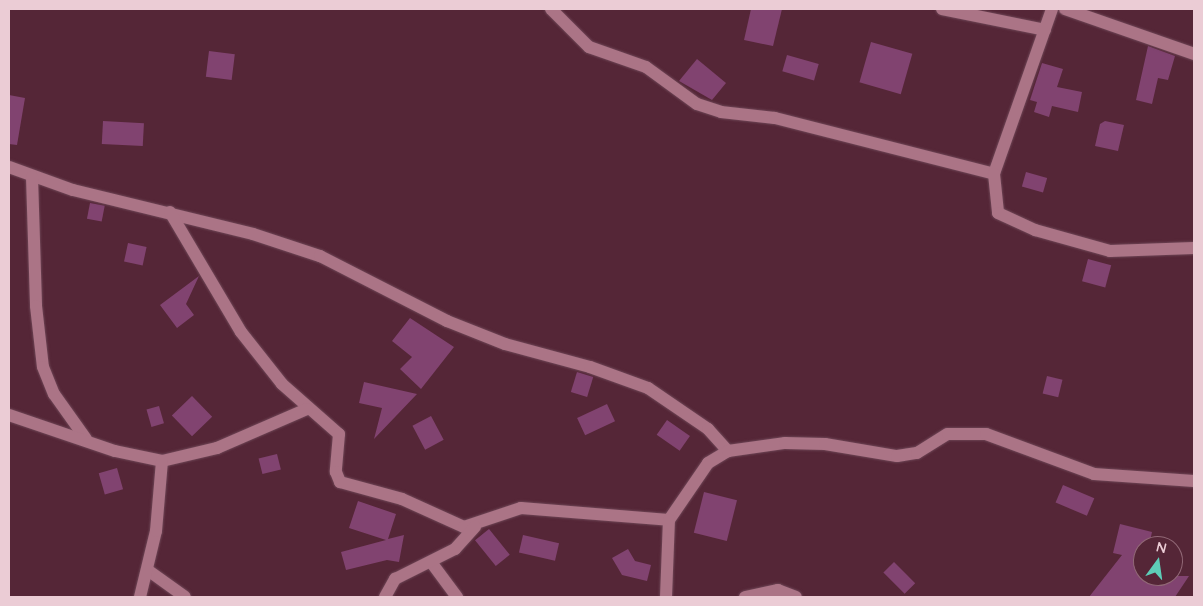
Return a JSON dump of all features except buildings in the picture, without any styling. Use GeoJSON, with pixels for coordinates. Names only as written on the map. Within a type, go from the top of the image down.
{"type":"FeatureCollection","features":[{"type":"Feature","properties":{"kind":"street"},"geometry":{"type":"LineString","coordinates":[[551,9],[588,47],[646,67],[697,104],[721,112],[775,118],[994,174]]}},
{"type":"Feature","properties":{"kind":"street"},"geometry":{"type":"LineString","coordinates":[[942,9],[1045,30]]}},
{"type":"Feature","properties":{"kind":"street"},"geometry":{"type":"LineString","coordinates":[[1052,9],[994,174],[998,213],[1035,230],[1110,251],[1194,248]]}},
{"type":"Feature","properties":{"kind":"street"},"geometry":{"type":"LineString","coordinates":[[1065,9],[1194,54]]}},
{"type":"Feature","properties":{"kind":"street"},"geometry":{"type":"LineString","coordinates":[[9,167],[32,177],[170,212],[320,256],[447,321],[505,344],[623,377],[687,412],[728,452]]}},
{"type":"Feature","properties":{"kind":"street"},"geometry":{"type":"LineString","coordinates":[[32,177],[36,306],[43,367],[54,394],[86,440]]}},
{"type":"Feature","properties":{"kind":"street"},"geometry":{"type":"LineString","coordinates":[[170,212],[242,332],[307,409],[339,434],[336,472],[340,482],[402,499],[464,527],[476,526],[521,508],[669,520]]}},
{"type":"Feature","properties":{"kind":"street"},"geometry":{"type":"LineString","coordinates":[[9,415],[86,440],[115,452],[162,460],[217,448],[307,409]]}},
{"type":"Feature","properties":{"kind":"street"},"geometry":{"type":"LineString","coordinates":[[666,597],[669,520],[699,472],[728,452],[808,442],[908,456],[948,434],[979,434],[1094,474],[1194,482]]}},
{"type":"Feature","properties":{"kind":"street"},"geometry":{"type":"LineString","coordinates":[[140,597],[149,571],[162,460]]}},
{"type":"Feature","properties":{"kind":"street"},"geometry":{"type":"LineString","coordinates":[[386,597],[395,579],[455,549],[476,526]]}},
{"type":"Feature","properties":{"kind":"street"},"geometry":{"type":"LineString","coordinates":[[431,562],[457,597]]}},
{"type":"Feature","properties":{"kind":"street"},"geometry":{"type":"LineString","coordinates":[[149,571],[185,597]]}},
{"type":"Feature","properties":{"kind":"street"},"geometry":{"type":"LineString","coordinates":[[745,597],[778,590],[796,597]]}}]}
